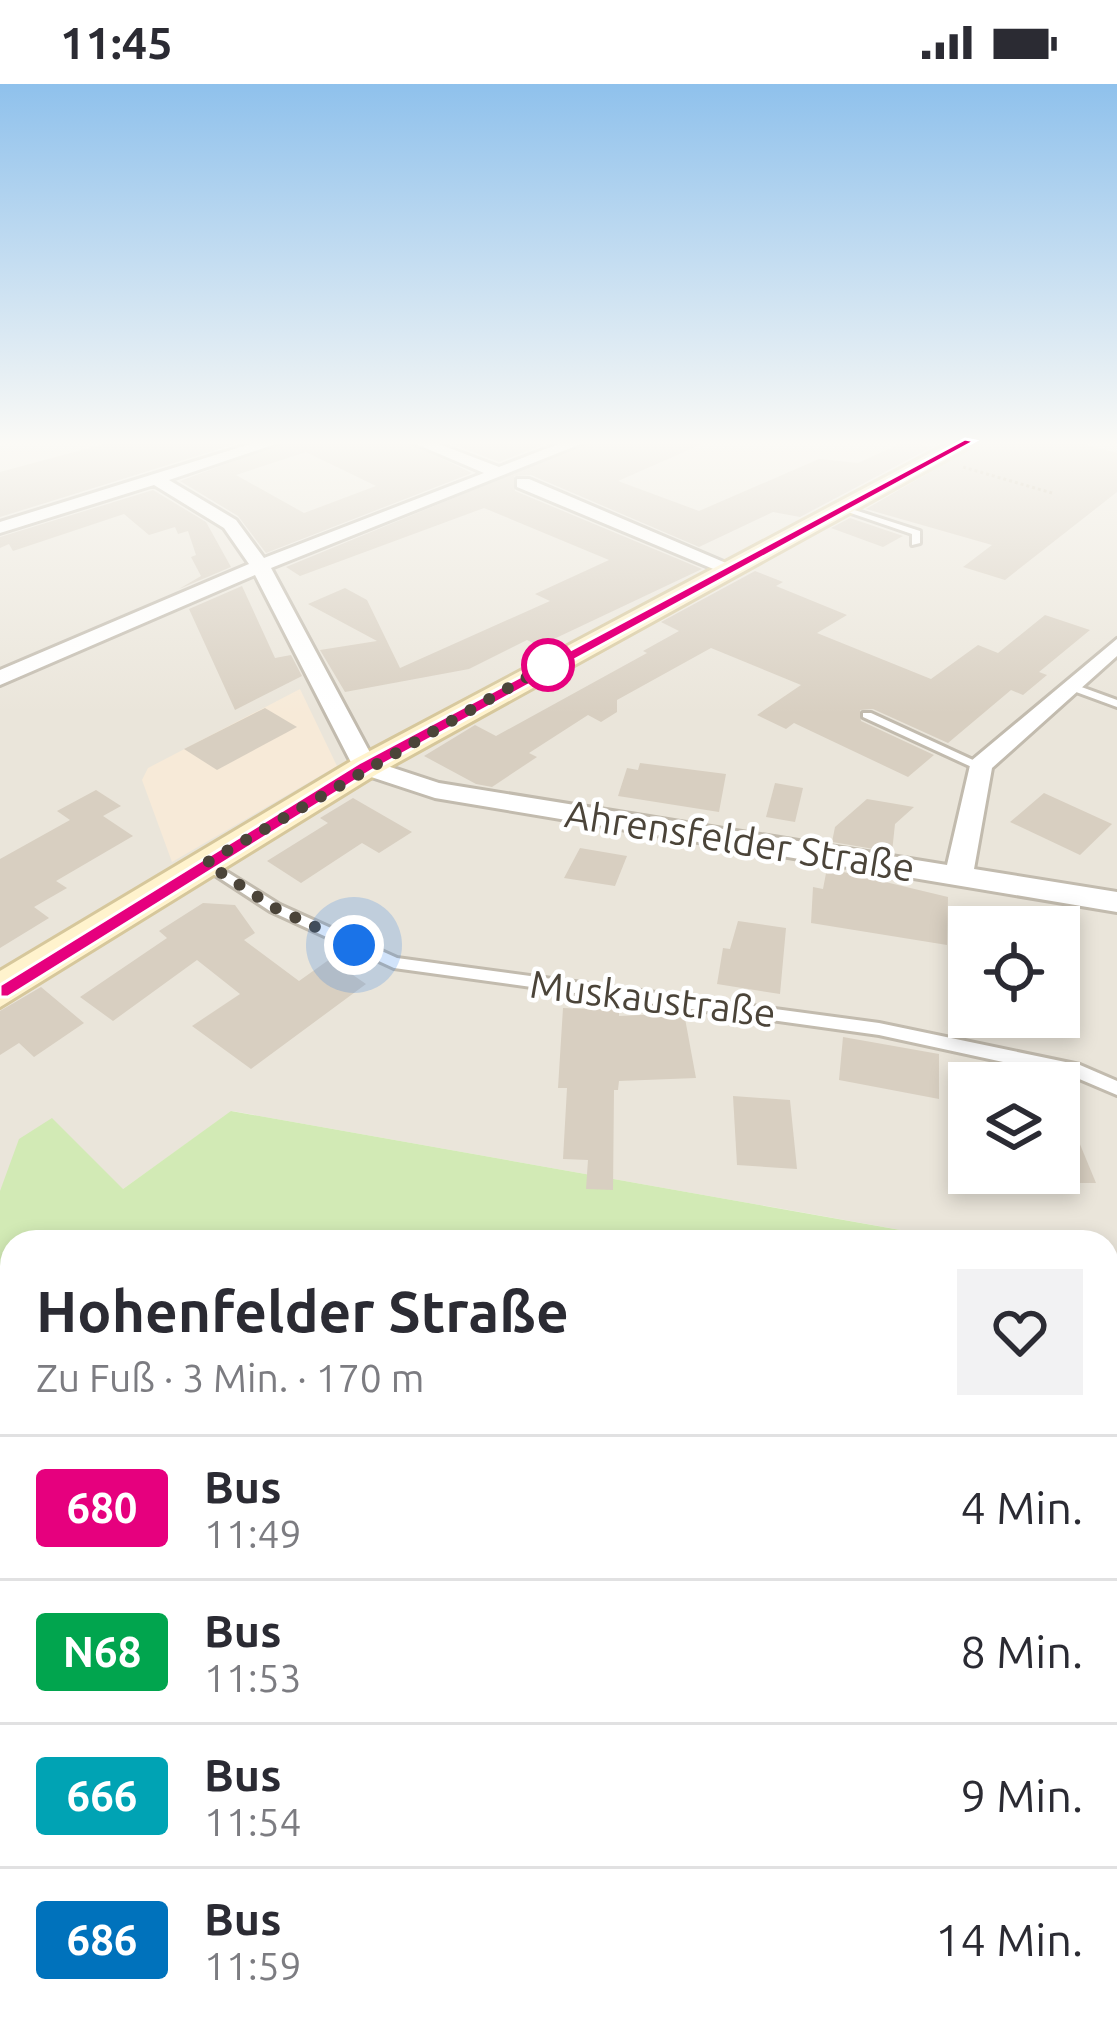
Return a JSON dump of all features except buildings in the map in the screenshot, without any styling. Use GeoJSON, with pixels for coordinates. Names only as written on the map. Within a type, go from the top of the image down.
{"type":"FeatureCollection","features":[{"type":"Feature","properties":{"kind":"street"},"geometry":{"type":"LineString","coordinates":[[236,532],[260,566],[365,767]]}},
{"type":"Feature","properties":{"kind":"street"},"geometry":{"type":"LineString","coordinates":[[0,678],[348,532]]}},
{"type":"Feature","properties":{"kind":"street"},"geometry":{"type":"LineString","coordinates":[[641,532],[730,569]]}},
{"type":"Feature","properties":{"kind":"street"},"geometry":{"type":"LineString","coordinates":[[0,991],[365,767],[800,532]]}},
{"type":"Feature","properties":{"kind":"street"},"geometry":{"type":"LineString","coordinates":[[959,876],[980,766],[1117,645]]}},
{"type":"Feature","properties":{"kind":"street","name":"Ahrensfelder Straße"},"geometry":{"type":"LineString","coordinates":[[365,767],[435,790],[1117,902]]}},
{"type":"Feature","properties":{"kind":"lane"},"geometry":{"type":"LineString","coordinates":[[914,532],[915,543]]}},
{"type":"Feature","properties":{"kind":"lane"},"geometry":{"type":"LineString","coordinates":[[1072,687],[1117,704]]}},
{"type":"Feature","properties":{"kind":"lane"},"geometry":{"type":"LineString","coordinates":[[867,715],[980,766]]}},
{"type":"Feature","properties":{"kind":"lane","name":"Muskaustraße"},"geometry":{"type":"LineString","coordinates":[[206,863],[275,908],[394,963],[879,1029],[1079,1072],[1117,1088]]}},
{"type":"Feature","properties":{"kind":"shaded area"},"geometry":{"type":"Polygon","coordinates":[[[0,532],[1117,532],[1117,1230],[901,1230],[232,1111],[123,1189],[0,1191],[0,532]]]}},
{"type":"Feature","properties":{"kind":"shaded area"},"geometry":{"type":"Polygon","coordinates":[[[300,689],[337,766],[172,862],[142,780],[148,768],[300,689]]]}},
{"type":"Feature","properties":{"kind":"green space"},"geometry":{"type":"Polygon","coordinates":[[[231,1111],[900,1230],[0,1230],[0,1191],[19,1139],[52,1118],[123,1189],[231,1111]]]}},
{"type":"Feature","properties":{"kind":"bus line","name":"680"},"geometry":{"type":"LineString","coordinates":[[0,991],[365,767],[799,532]]}},
{"type":"Feature","properties":{"kind":"route"},"geometry":{"type":"LineString","coordinates":[[354,945],[275,908],[206,863],[548,665]]}}]}
